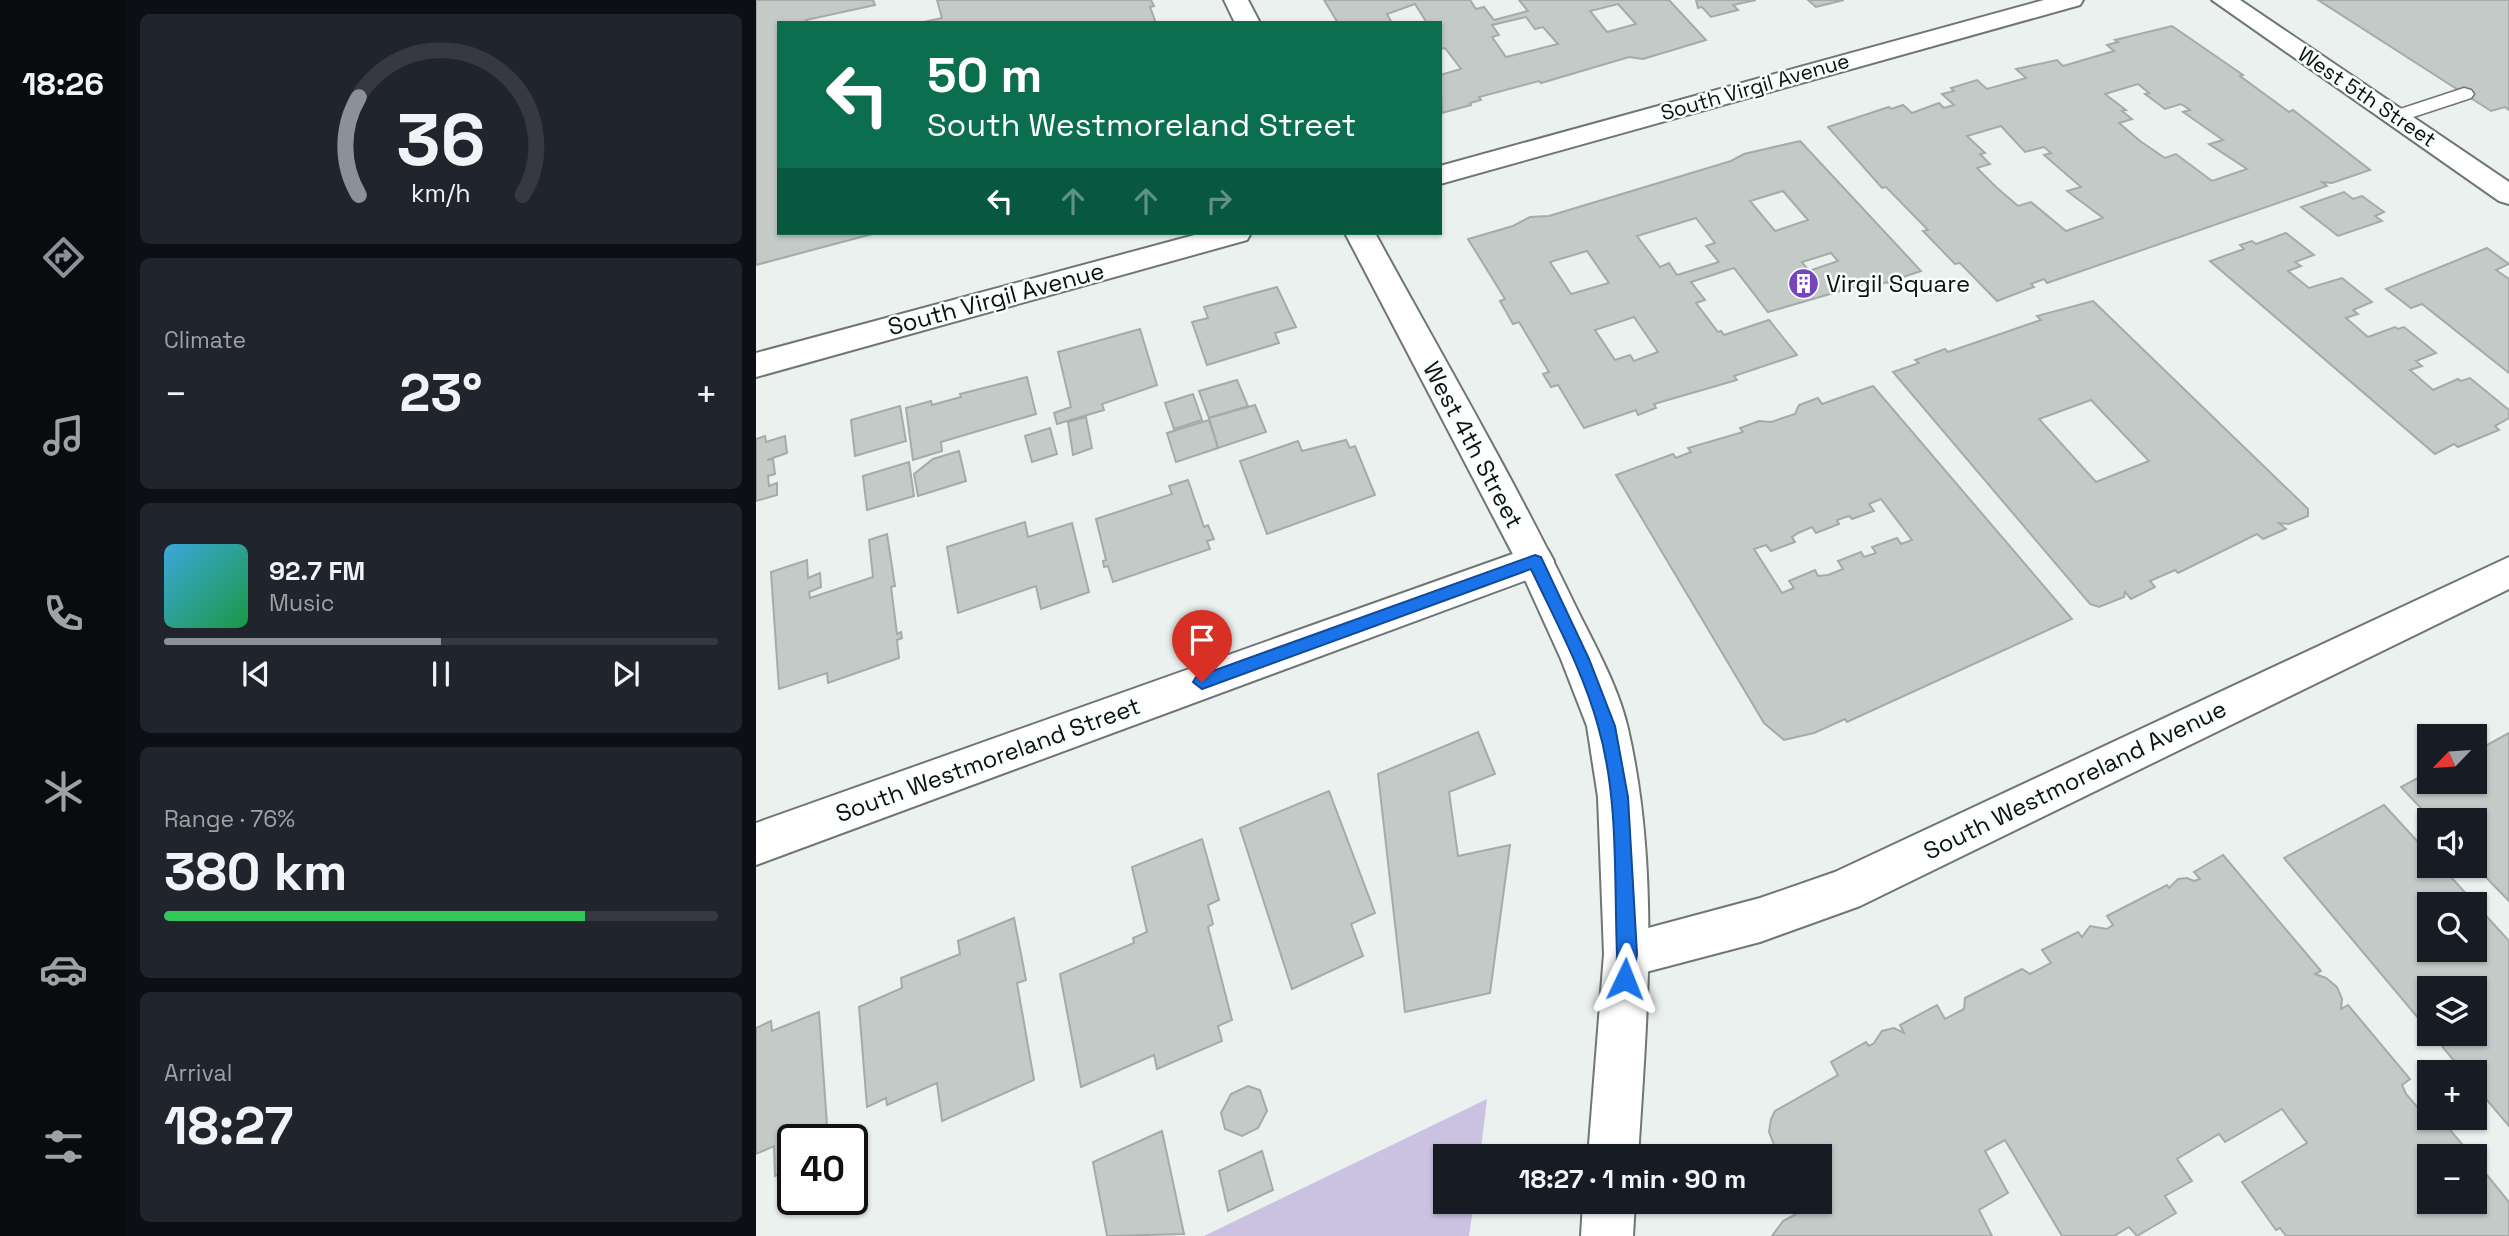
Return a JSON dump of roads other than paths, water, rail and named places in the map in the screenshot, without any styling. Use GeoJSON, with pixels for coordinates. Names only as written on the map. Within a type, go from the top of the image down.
{"type":"FeatureCollection","features":[{"type":"Feature","properties":{"kind":"street"},"geometry":{"type":"LineString","coordinates":[[1236,0],[1247,21]]}},
{"type":"Feature","properties":{"kind":"street","name":"South Virgil Avenue"},"geometry":{"type":"LineString","coordinates":[[1442,174],[2071,0]]}},
{"type":"Feature","properties":{"kind":"street","name":"West 5th Street"},"geometry":{"type":"LineString","coordinates":[[2224,0],[2509,195]]}},
{"type":"Feature","properties":{"kind":"street","name":"South Virgil Avenue"},"geometry":{"type":"LineString","coordinates":[[756,365],[1229,235]]}},
{"type":"Feature","properties":{"kind":"street","name":"West 4th Street"},"geometry":{"type":"LineString","coordinates":[[1361,235],[1535,561],[1581,659],[1607,726],[1619,797],[1627,954],[1614,1144]]}},
{"type":"Feature","properties":{"kind":"street","name":"South Westmoreland Street"},"geometry":{"type":"LineString","coordinates":[[756,844],[1535,561]]}},
{"type":"Feature","properties":{"kind":"street","name":"South Westmoreland Avenue"},"geometry":{"type":"LineString","coordinates":[[1627,954],[1760,920],[1844,891],[2509,572]]}},
{"type":"Feature","properties":{"kind":"street"},"geometry":{"type":"LineString","coordinates":[[1607,1236],[1608,1214]]}},
{"type":"Feature","properties":{"kind":"lane"},"geometry":{"type":"LineString","coordinates":[[2395,117],[2464,94]]}},
{"type":"Feature","properties":{"kind":"place","name":"Virgil Square"},"geometry":{"type":"Point","coordinates":[1803,284]}}]}
